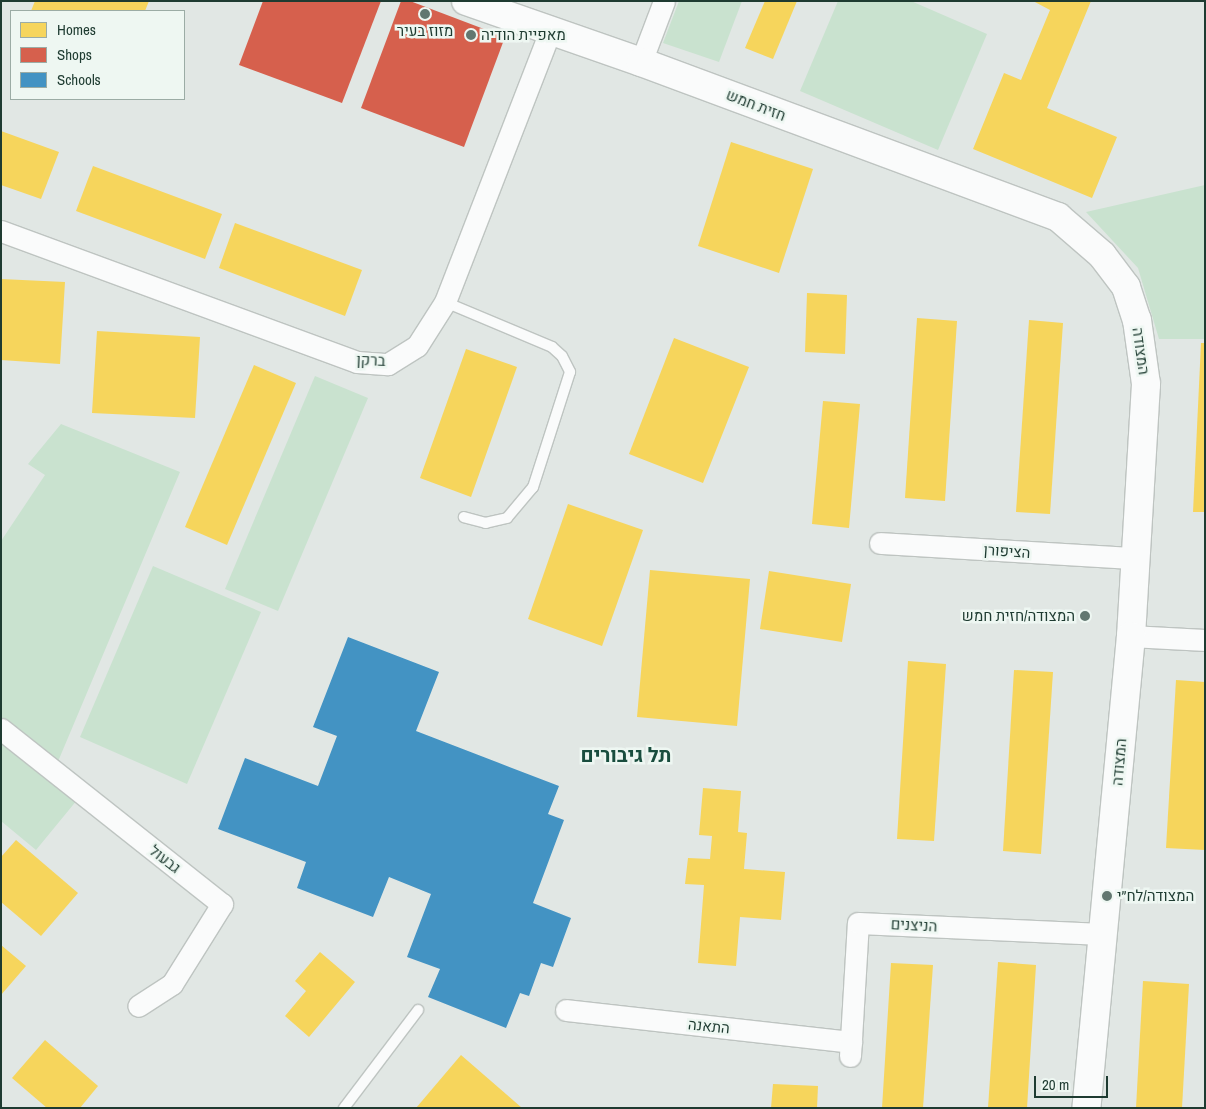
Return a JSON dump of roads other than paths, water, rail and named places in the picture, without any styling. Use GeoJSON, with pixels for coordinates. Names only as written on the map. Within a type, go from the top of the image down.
{"type":"FeatureCollection","features":[{"type":"Feature","properties":{"kind":"street","name":"חזית חמש"},"geometry":{"type":"LineString","coordinates":[[466,1],[641,62],[1045,213],[1121,290]]}},
{"type":"Feature","properties":{"kind":"street"},"geometry":{"type":"LineString","coordinates":[[641,62],[664,1]]}},
{"type":"Feature","properties":{"kind":"street","name":"ברקן"},"geometry":{"type":"LineString","coordinates":[[1,231],[357,362],[388,364],[418,346],[445,302],[550,31]]}},
{"type":"Feature","properties":{"kind":"street","name":"המצודה"},"geometry":{"type":"LineString","coordinates":[[1086,1108],[1131,636],[1134,558],[1146,384],[1137,320],[1121,290]]}},
{"type":"Feature","properties":{"kind":"street","name":"הציפורן"},"geometry":{"type":"LineString","coordinates":[[880,543],[1134,558]]}},
{"type":"Feature","properties":{"kind":"street"},"geometry":{"type":"LineString","coordinates":[[1131,636],[1205,640]]}},
{"type":"Feature","properties":{"kind":"street","name":"גבעול"},"geometry":{"type":"LineString","coordinates":[[1,729],[222,904],[172,984],[138,1006]]}},
{"type":"Feature","properties":{"kind":"street","name":"הניצנים"},"geometry":{"type":"LineString","coordinates":[[851,1049],[858,923],[1104,934]]}},
{"type":"Feature","properties":{"kind":"street","name":"התאנה"},"geometry":{"type":"LineString","coordinates":[[566,1010],[851,1049]]}},
{"type":"Feature","properties":{"kind":"lane"},"geometry":{"type":"LineString","coordinates":[[445,302],[552,347],[562,356],[570,372],[532,487],[507,518],[486,522],[464,517]]}},
{"type":"Feature","properties":{"kind":"lane"},"geometry":{"type":"LineString","coordinates":[[344,1108],[418,1010]]}},
{"type":"Feature","properties":{"kind":"place","name":"מזוז בעיר"},"geometry":{"type":"Point","coordinates":[425,14]}},
{"type":"Feature","properties":{"kind":"place","name":"מאפיית הודיה"},"geometry":{"type":"Point","coordinates":[471,35]}},
{"type":"Feature","properties":{"kind":"place","name":"המצודה/חזית חמש"},"geometry":{"type":"Point","coordinates":[1085,616]}},
{"type":"Feature","properties":{"kind":"place","name":"המצודה/לח״י"},"geometry":{"type":"Point","coordinates":[1107,896]}},
{"type":"Feature","properties":{"kind":"district","name":"תל גיבורים"},"geometry":{"type":"Point","coordinates":[626,754]}}]}
